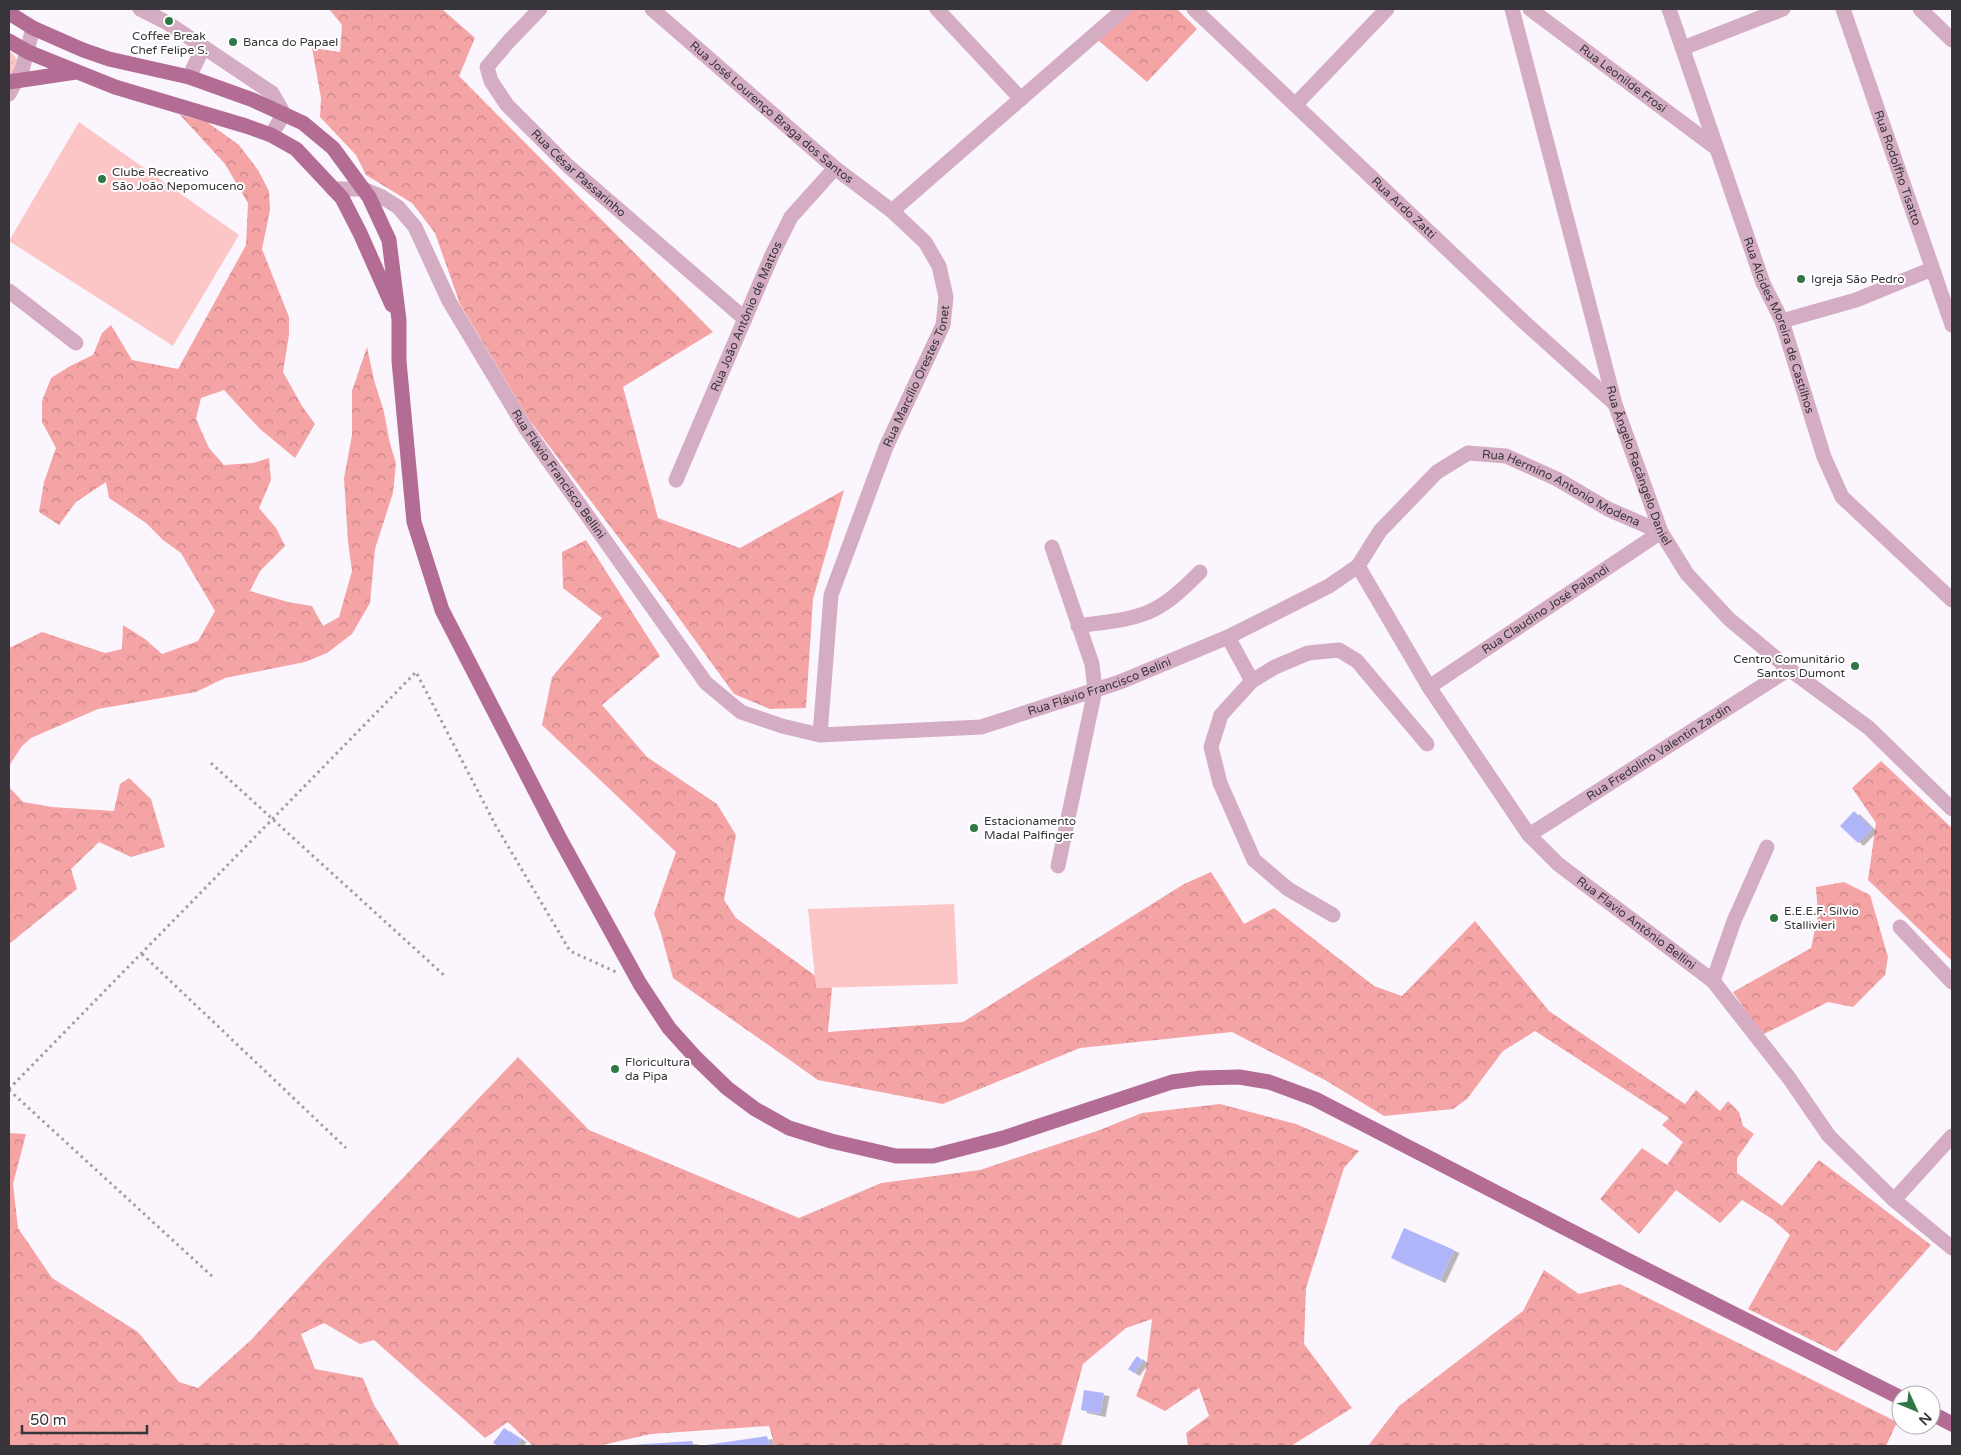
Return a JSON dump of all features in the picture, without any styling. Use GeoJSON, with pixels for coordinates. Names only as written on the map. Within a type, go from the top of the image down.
{"type":"FeatureCollection","features":[{"type":"Feature","properties":{"kind":"main road"},"geometry":{"type":"LineString","coordinates":[[10,16],[83,50],[110,59],[189,77],[252,100],[303,123],[333,148],[373,203],[389,240],[399,320],[399,361],[414,522],[442,610],[559,837],[640,984],[669,1028],[696,1058],[727,1088],[755,1109],[789,1128],[831,1141],[896,1156],[933,1156],[1003,1138],[1172,1082],[1201,1078],[1239,1077],[1269,1082],[1315,1099],[1630,1262],[1891,1393]]}},
{"type":"Feature","properties":{"kind":"main road"},"geometry":{"type":"LineString","coordinates":[[9,41],[28,52],[115,88],[237,123],[271,135],[296,149],[342,198],[360,232],[399,320]]}},
{"type":"Feature","properties":{"kind":"main road"},"geometry":{"type":"LineString","coordinates":[[13,81],[76,72]]}},
{"type":"Feature","properties":{"kind":"street"},"geometry":{"type":"LineString","coordinates":[[140,9],[166,22],[272,93],[284,114],[271,135]]}},
{"type":"Feature","properties":{"kind":"street","name":"Rua César Passarinho"},"geometry":{"type":"LineString","coordinates":[[540,9],[487,67],[491,81],[507,105],[568,166],[745,318]]}},
{"type":"Feature","properties":{"kind":"street","name":"Rua José Lourenço Braga dos Santos"},"geometry":{"type":"LineString","coordinates":[[652,9],[836,168],[892,211]]}},
{"type":"Feature","properties":{"kind":"street"},"geometry":{"type":"LineString","coordinates":[[937,9],[1021,99]]}},
{"type":"Feature","properties":{"kind":"street"},"geometry":{"type":"LineString","coordinates":[[892,211],[1124,9]]}},
{"type":"Feature","properties":{"kind":"street","name":"Rua Ardo Zatti"},"geometry":{"type":"LineString","coordinates":[[1194,9],[1523,320],[1615,404]]}},
{"type":"Feature","properties":{"kind":"street"},"geometry":{"type":"LineString","coordinates":[[1296,104],[1387,9]]}},
{"type":"Feature","properties":{"kind":"street","name":"Rua Ângelo Racângelo Daniel"},"geometry":{"type":"LineString","coordinates":[[1512,9],[1615,404],[1661,532],[1693,581],[1729,619],[1789,669],[1869,728],[1952,809]]}},
{"type":"Feature","properties":{"kind":"street","name":"Rua Leonilde Frosi"},"geometry":{"type":"LineString","coordinates":[[1530,9],[1716,148]]}},
{"type":"Feature","properties":{"kind":"street","name":"Rua Alcides Moreira de Castilhos"},"geometry":{"type":"LineString","coordinates":[[1669,9],[1764,283],[1782,321],[1824,458],[1842,497],[1952,600]]}},
{"type":"Feature","properties":{"kind":"street"},"geometry":{"type":"LineString","coordinates":[[1683,48],[1783,9]]}},
{"type":"Feature","properties":{"kind":"street","name":"Rua Rodolfho Tisatto"},"geometry":{"type":"LineString","coordinates":[[1843,9],[1952,325]]}},
{"type":"Feature","properties":{"kind":"street"},"geometry":{"type":"LineString","coordinates":[[1920,9],[1952,40]]}},
{"type":"Feature","properties":{"kind":"street"},"geometry":{"type":"LineString","coordinates":[[9,94],[13,81],[28,52],[33,28]]}},
{"type":"Feature","properties":{"kind":"street"},"geometry":{"type":"LineString","coordinates":[[189,77],[203,48]]}},
{"type":"Feature","properties":{"kind":"street","name":"Rua João Antônio de Mattos"},"geometry":{"type":"LineString","coordinates":[[676,480],[772,255],[791,217],[836,168]]}},
{"type":"Feature","properties":{"kind":"street","name":"Rua Flávio Francisco Bellini"},"geometry":{"type":"LineString","coordinates":[[333,189],[363,189],[382,197],[398,207],[415,227],[449,301],[526,429],[706,683],[741,712],[782,726],[820,735]]}},
{"type":"Feature","properties":{"kind":"street","name":"Rua Marcílio Orestes Tonet"},"geometry":{"type":"LineString","coordinates":[[820,735],[831,595],[886,447],[943,325],[946,297],[939,266],[925,242],[892,211]]}},
{"type":"Feature","properties":{"kind":"street"},"geometry":{"type":"LineString","coordinates":[[1782,321],[1856,300],[1932,269]]}},
{"type":"Feature","properties":{"kind":"street"},"geometry":{"type":"LineString","coordinates":[[9,291],[76,343]]}},
{"type":"Feature","properties":{"kind":"street","name":"Rua Hermino Antonio Modena"},"geometry":{"type":"LineString","coordinates":[[1358,566],[1380,532],[1437,472],[1468,453],[1506,456],[1556,479],[1608,509],[1661,532]]}},
{"type":"Feature","properties":{"kind":"street","name":"Rua Claudino José Palandi"},"geometry":{"type":"LineString","coordinates":[[1429,687],[1661,532]]}},
{"type":"Feature","properties":{"kind":"street"},"geometry":{"type":"LineString","coordinates":[[1052,547],[1092,664],[1095,690],[1058,866]]}},
{"type":"Feature","properties":{"kind":"street","name":"Rua Flávio Francisco Belini"},"geometry":{"type":"LineString","coordinates":[[820,735],[980,727],[1120,682],[1228,637],[1329,586],[1358,566]]}},
{"type":"Feature","properties":{"kind":"street","name":"Rua Flavio Antônio Bellini"},"geometry":{"type":"LineString","coordinates":[[1358,566],[1429,687],[1529,835],[1558,864],[1713,981],[1789,1078],[1829,1136],[1894,1200],[1952,1248]]}},
{"type":"Feature","properties":{"kind":"street"},"geometry":{"type":"LineString","coordinates":[[1078,626],[1126,619],[1152,610],[1179,593],[1200,572]]}},
{"type":"Feature","properties":{"kind":"street"},"geometry":{"type":"LineString","coordinates":[[1228,637],[1252,681]]}},
{"type":"Feature","properties":{"kind":"street"},"geometry":{"type":"LineString","coordinates":[[1334,914],[1288,889],[1254,860],[1220,783],[1211,747],[1221,715],[1252,681],[1275,667],[1308,652],[1339,650],[1357,661],[1427,744]]}},
{"type":"Feature","properties":{"kind":"street","name":"Rua Fredolino Valentin Zardin"},"geometry":{"type":"LineString","coordinates":[[1529,835],[1789,669]]}},
{"type":"Feature","properties":{"kind":"street"},"geometry":{"type":"LineString","coordinates":[[1713,981],[1734,921],[1767,847]]}},
{"type":"Feature","properties":{"kind":"street"},"geometry":{"type":"LineString","coordinates":[[1900,927],[1952,982]]}},
{"type":"Feature","properties":{"kind":"street"},"geometry":{"type":"LineString","coordinates":[[1894,1200],[1952,1136]]}},
{"type":"Feature","properties":{"kind":"path"},"geometry":{"type":"LineString","coordinates":[[214,1278],[9,1089],[416,672],[496,826],[570,951],[640,984]]}},
{"type":"Feature","properties":{"kind":"path"},"geometry":{"type":"LineString","coordinates":[[211,763],[446,977]]}},
{"type":"Feature","properties":{"kind":"path"},"geometry":{"type":"LineString","coordinates":[[142,954],[346,1148]]}},
{"type":"Feature","properties":{"kind":"shaded area"},"geometry":{"type":"Polygon","coordinates":[[[9,51],[18,62],[13,74],[9,76],[9,51]]]}},
{"type":"Feature","properties":{"kind":"shaded area","name":"Clube Recreativo São João Nepomuceno"},"geometry":{"type":"Polygon","coordinates":[[[79,122],[239,235],[173,346],[9,241],[79,122]]]}},
{"type":"Feature","properties":{"kind":"shaded area"},"geometry":{"type":"Polygon","coordinates":[[[954,904],[958,984],[816,988],[808,909],[954,904]]]}},
{"type":"Feature","properties":{"kind":"green space"},"geometry":{"type":"Polygon","coordinates":[[[329,9],[442,9],[475,38],[459,76],[713,332],[623,387],[658,518],[740,548],[844,490],[813,599],[806,708],[770,709],[734,694],[663,596],[530,421],[460,304],[435,233],[412,203],[366,175],[356,155],[320,117],[321,98],[312,48],[340,52],[342,25],[329,9]]]}},
{"type":"Feature","properties":{"kind":"green space"},"geometry":{"type":"Polygon","coordinates":[[[1131,9],[1177,9],[1197,29],[1147,82],[1098,40],[1131,9]]]}},
{"type":"Feature","properties":{"kind":"green space"},"geometry":{"type":"Polygon","coordinates":[[[180,115],[207,122],[239,145],[258,170],[269,191],[270,210],[262,249],[289,317],[289,335],[283,372],[302,406],[315,424],[295,458],[260,429],[224,390],[201,398],[196,419],[209,448],[224,465],[253,463],[269,458],[271,480],[259,508],[276,528],[285,546],[260,571],[250,591],[288,602],[312,606],[323,626],[339,617],[352,571],[344,478],[352,435],[352,391],[367,347],[396,463],[393,493],[375,549],[370,603],[352,634],[327,653],[305,662],[225,678],[196,692],[98,709],[31,738],[22,746],[9,766],[9,648],[42,632],[105,653],[122,649],[123,625],[145,639],[162,654],[198,641],[215,611],[181,553],[163,540],[146,523],[109,498],[106,482],[76,502],[59,525],[39,512],[44,482],[56,448],[42,422],[42,401],[51,378],[93,355],[102,333],[111,325],[132,360],[178,369],[246,245],[248,203],[225,164],[180,115]]]}},
{"type":"Feature","properties":{"kind":"green space"},"geometry":{"type":"Polygon","coordinates":[[[586,540],[660,656],[602,705],[647,757],[717,804],[736,835],[724,900],[736,918],[832,988],[828,1032],[963,1022],[1184,884],[1211,872],[1244,924],[1274,908],[1374,986],[1402,996],[1475,921],[1549,1011],[1685,1104],[1696,1090],[1720,1111],[1728,1101],[1739,1112],[1743,1126],[1754,1134],[1737,1158],[1737,1173],[1782,1206],[1819,1160],[1931,1245],[1836,1352],[1748,1309],[1790,1235],[1772,1219],[1742,1200],[1720,1223],[1676,1190],[1639,1234],[1600,1199],[1642,1148],[1667,1165],[1683,1142],[1662,1125],[1669,1118],[1535,1031],[1503,1051],[1467,1099],[1453,1109],[1384,1116],[1325,1080],[1232,1032],[1080,1048],[943,1104],[818,1080],[673,978],[654,914],[676,852],[542,725],[552,677],[602,618],[563,588],[562,552],[586,540]]]}},
{"type":"Feature","properties":{"kind":"green space"},"geometry":{"type":"Polygon","coordinates":[[[1881,761],[1952,828],[1952,961],[1868,880],[1876,823],[1852,788],[1881,761]]]}},
{"type":"Feature","properties":{"kind":"green space"},"geometry":{"type":"Polygon","coordinates":[[[129,778],[151,799],[165,847],[131,857],[99,842],[71,869],[77,889],[9,944],[9,787],[23,802],[52,807],[114,811],[120,784],[129,778]]]}},
{"type":"Feature","properties":{"kind":"green space"},"geometry":{"type":"Polygon","coordinates":[[[1844,882],[1870,895],[1888,957],[1885,975],[1853,1007],[1828,1002],[1762,1035],[1733,992],[1811,948],[1818,915],[1816,887],[1844,882]]]}},
{"type":"Feature","properties":{"kind":"green space"},"geometry":{"type":"Polygon","coordinates":[[[518,1057],[589,1130],[799,1218],[881,1183],[980,1170],[1097,1131],[1142,1113],[1220,1104],[1296,1124],[1359,1151],[1344,1168],[1306,1288],[1304,1344],[1352,1408],[1291,1446],[1188,1446],[1186,1433],[1209,1416],[1199,1388],[1165,1411],[1136,1396],[1146,1370],[1152,1319],[1126,1328],[1083,1364],[1061,1446],[775,1446],[769,1426],[651,1434],[598,1446],[533,1446],[508,1422],[485,1438],[374,1340],[360,1344],[324,1323],[301,1334],[315,1369],[363,1378],[374,1405],[400,1446],[9,1446],[9,1133],[26,1134],[13,1184],[18,1228],[52,1278],[138,1332],[179,1382],[198,1388],[252,1339],[518,1057]]]}},
{"type":"Feature","properties":{"kind":"green space"},"geometry":{"type":"Polygon","coordinates":[[[1544,1270],[1579,1294],[1620,1284],[1891,1419],[1891,1435],[1886,1446],[1368,1446],[1399,1406],[1523,1311],[1544,1270]]]}},
{"type":"Feature","properties":{"kind":"building"},"geometry":{"type":"Polygon","coordinates":[[[1854,811],[1872,829],[1858,843],[1840,826],[1854,811]]]}},
{"type":"Feature","properties":{"kind":"building"},"geometry":{"type":"Polygon","coordinates":[[[1404,1228],[1454,1250],[1440,1280],[1391,1258],[1404,1228]]]}},
{"type":"Feature","properties":{"kind":"building"},"geometry":{"type":"Polygon","coordinates":[[[1137,1356],[1143,1361],[1134,1373],[1128,1369],[1137,1356]]]}},
{"type":"Feature","properties":{"kind":"building"},"geometry":{"type":"Polygon","coordinates":[[[1084,1390],[1104,1393],[1100,1414],[1081,1410],[1084,1390]]]}},
{"type":"Feature","properties":{"kind":"building"},"geometry":{"type":"Polygon","coordinates":[[[504,1428],[521,1439],[516,1446],[498,1446],[493,1443],[504,1428]]]}},
{"type":"Feature","properties":{"kind":"building"},"geometry":{"type":"Polygon","coordinates":[[[767,1436],[770,1446],[706,1446],[706,1445],[767,1436]]]}},
{"type":"Feature","properties":{"kind":"building"},"geometry":{"type":"Polygon","coordinates":[[[692,1441],[694,1446],[631,1446],[631,1445],[692,1441]]]}},
{"type":"Feature","properties":{"kind":"place","name":"Coffee Break Chef Felipe S."},"geometry":{"type":"Point","coordinates":[169,21]}},
{"type":"Feature","properties":{"kind":"place","name":"Banca do Papael"},"geometry":{"type":"Point","coordinates":[233,42]}},
{"type":"Feature","properties":{"kind":"place","name":"Clube Recreativo São João Nepomuceno"},"geometry":{"type":"Point","coordinates":[102,179]}},
{"type":"Feature","properties":{"kind":"place","name":"Igreja São Pedro"},"geometry":{"type":"Point","coordinates":[1801,279]}},
{"type":"Feature","properties":{"kind":"place","name":"Centro Comunitário Santos Dumont"},"geometry":{"type":"Point","coordinates":[1855,666]}},
{"type":"Feature","properties":{"kind":"place","name":"Estacionamento Madal Palfinger"},"geometry":{"type":"Point","coordinates":[974,828]}},
{"type":"Feature","properties":{"kind":"place","name":"E.E.E.F. Sílvio Stallivieri"},"geometry":{"type":"Point","coordinates":[1774,918]}},
{"type":"Feature","properties":{"kind":"place","name":"Floricultura da Pipa"},"geometry":{"type":"Point","coordinates":[615,1069]}}]}
